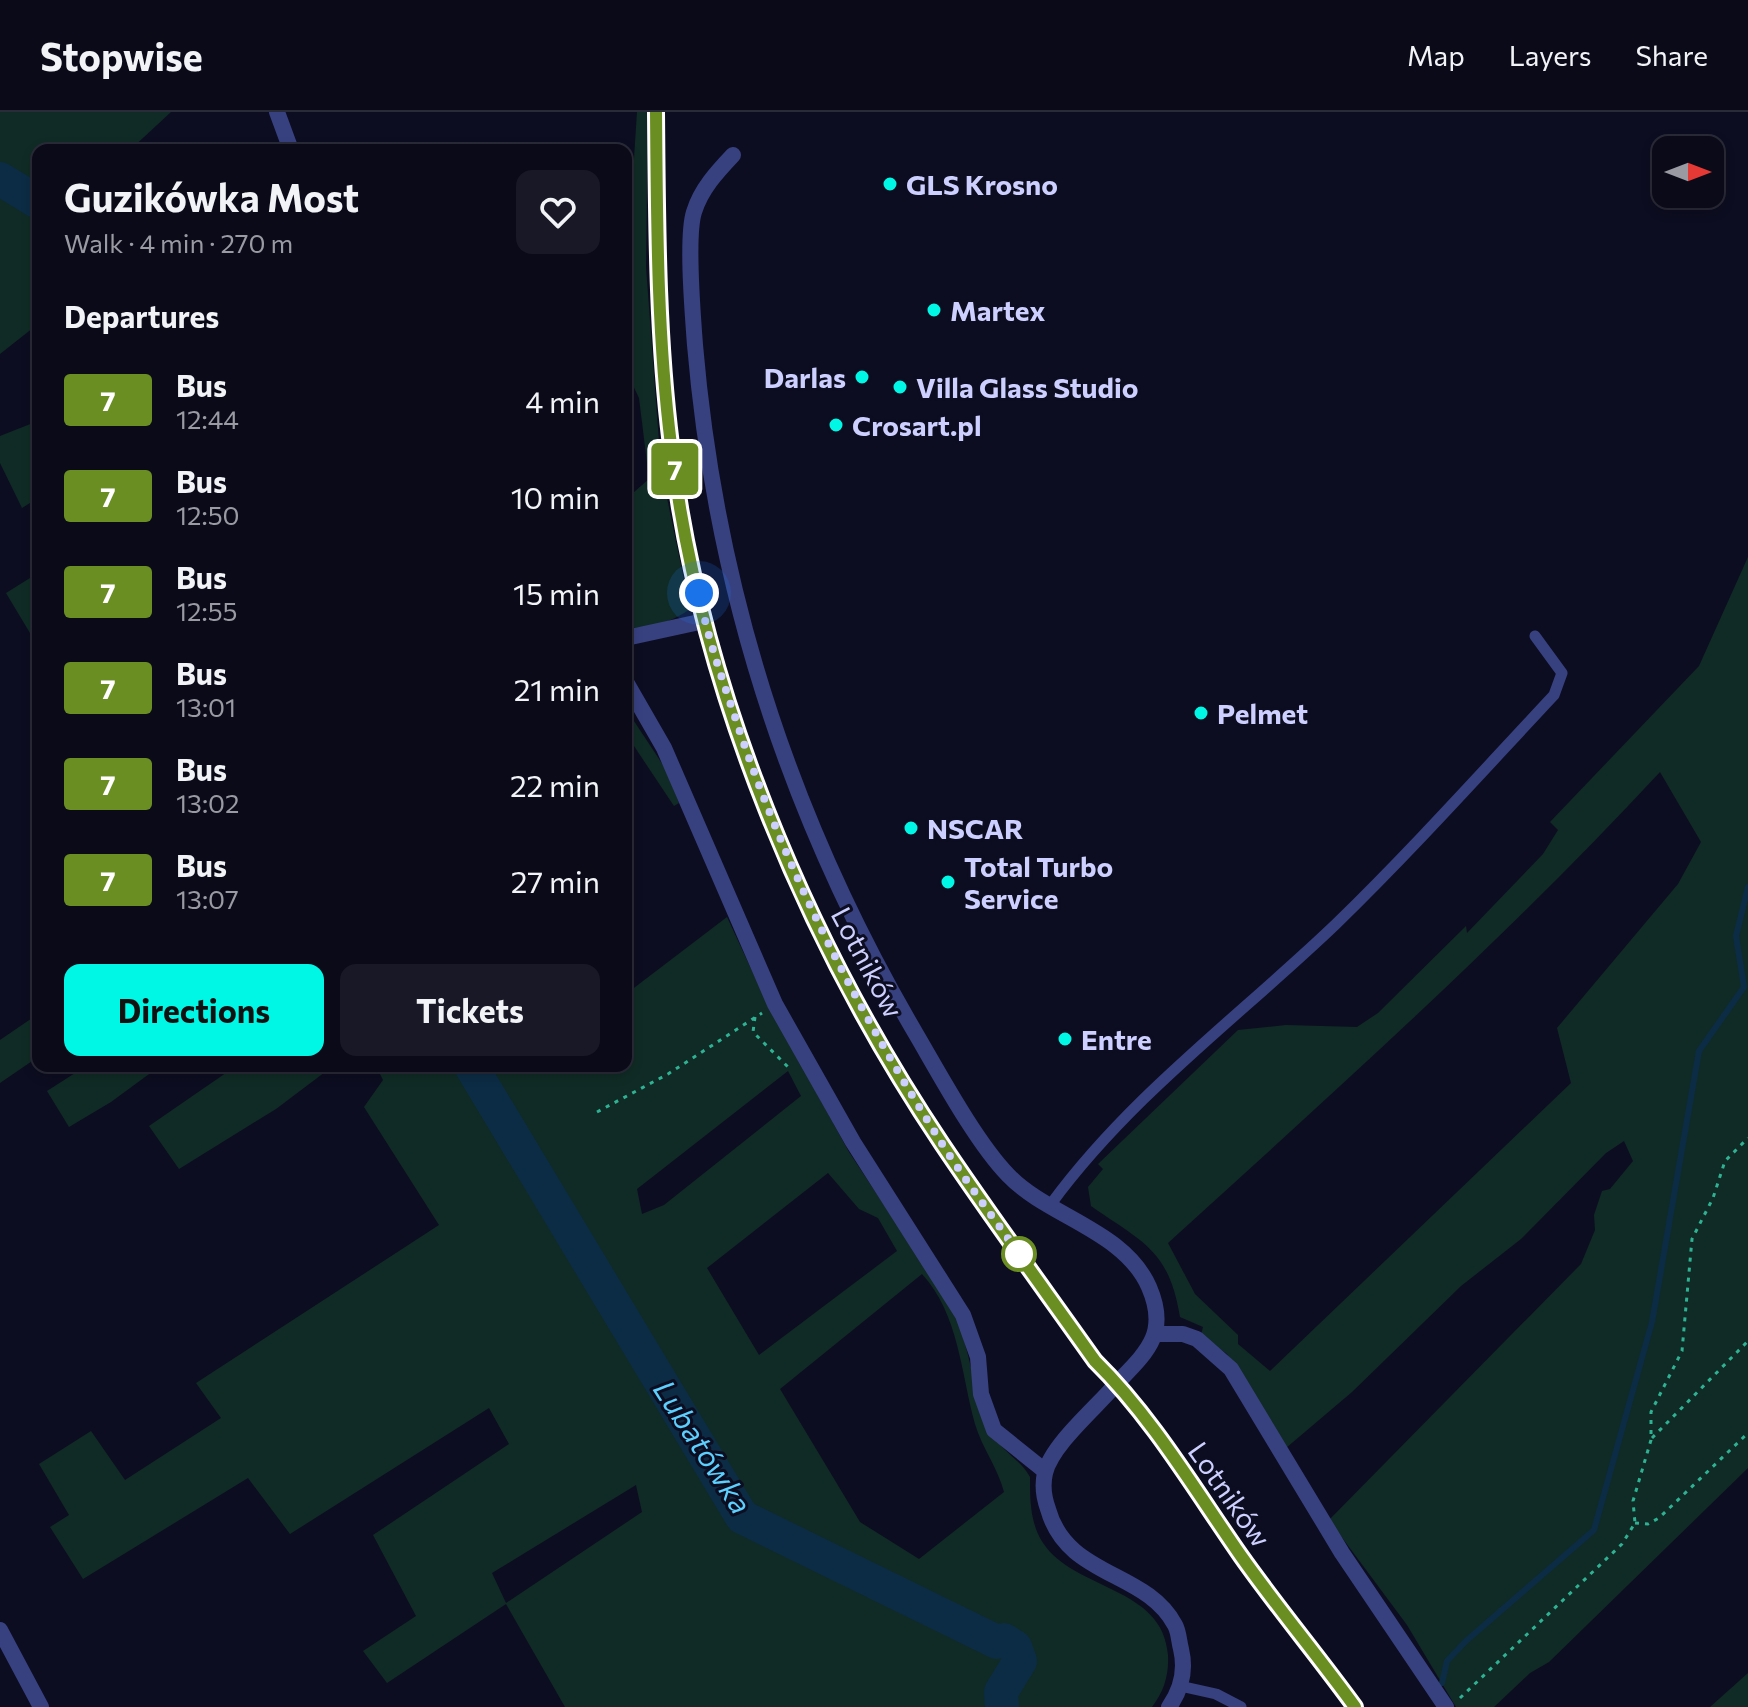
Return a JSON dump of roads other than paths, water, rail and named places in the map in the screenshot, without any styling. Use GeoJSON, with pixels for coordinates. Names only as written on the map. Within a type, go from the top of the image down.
{"type":"FeatureCollection","features":[{"type":"Feature","properties":{"kind":"street"},"geometry":{"type":"LineString","coordinates":[[277,112],[289,144]]}},
{"type":"Feature","properties":{"kind":"street","name":"Lotników"},"geometry":{"type":"LineString","coordinates":[[656,112],[659,329],[671,448],[704,621],[752,770],[801,891],[862,1011],[940,1142],[1095,1361],[1117,1383],[1355,1707]]}},
{"type":"Feature","properties":{"kind":"street"},"geometry":{"type":"LineString","coordinates":[[733,155],[708,182],[693,214],[692,308],[700,400],[729,560],[763,696],[822,855],[870,956],[962,1110],[1009,1176],[1132,1258],[1150,1288],[1157,1334],[1148,1351],[1065,1439],[1045,1471],[1043,1493],[1052,1525],[1068,1547],[1079,1558],[1140,1590],[1175,1626],[1183,1656],[1180,1686],[1169,1707]]}},
{"type":"Feature","properties":{"kind":"street"},"geometry":{"type":"LineString","coordinates":[[632,637],[704,621]]}},
{"type":"Feature","properties":{"kind":"street"},"geometry":{"type":"LineString","coordinates":[[632,692],[664,748],[775,1004],[853,1142],[963,1315],[978,1357],[981,1394],[994,1430],[1045,1471]]}},
{"type":"Feature","properties":{"kind":"street"},"geometry":{"type":"LineString","coordinates":[[1157,1334],[1183,1334],[1197,1339],[1231,1369],[1311,1505],[1449,1707]]}},
{"type":"Feature","properties":{"kind":"street"},"geometry":{"type":"LineString","coordinates":[[0,1630],[41,1707]]}},
{"type":"Feature","properties":{"kind":"lane"},"geometry":{"type":"LineString","coordinates":[[1051,1204],[1081,1162],[1123,1118],[1340,925],[1554,695],[1562,673],[1535,636]]}},
{"type":"Feature","properties":{"kind":"lane"},"geometry":{"type":"LineString","coordinates":[[1180,1686],[1216,1694],[1241,1707]]}},
{"type":"Feature","properties":{"kind":"waterway","name":"Lubatówka"},"geometry":{"type":"LineString","coordinates":[[0,179],[32,198]]}},
{"type":"Feature","properties":{"kind":"waterway"},"geometry":{"type":"LineString","coordinates":[[1442,1683],[1447,1661],[1466,1641],[1594,1530],[1652,1322],[1699,1051],[1744,987],[1736,936],[1748,887]]}},
{"type":"Feature","properties":{"kind":"waterway","name":"Lubatówka"},"geometry":{"type":"LineString","coordinates":[[475,1072],[742,1517],[997,1642],[1004,1640],[1015,1647],[1020,1661],[1001,1692],[1002,1707]]}},
{"type":"Feature","properties":{"kind":"place","name":"GLS Krosno"},"geometry":{"type":"Point","coordinates":[890,184]}},
{"type":"Feature","properties":{"kind":"place","name":"Martex"},"geometry":{"type":"Point","coordinates":[934,310]}},
{"type":"Feature","properties":{"kind":"place","name":"Darlas"},"geometry":{"type":"Point","coordinates":[862,377]}},
{"type":"Feature","properties":{"kind":"place","name":"Villa Glass Studio"},"geometry":{"type":"Point","coordinates":[900,387]}},
{"type":"Feature","properties":{"kind":"place","name":"Crosart.pl"},"geometry":{"type":"Point","coordinates":[836,425]}},
{"type":"Feature","properties":{"kind":"place","name":"Pelmet"},"geometry":{"type":"Point","coordinates":[1201,713]}},
{"type":"Feature","properties":{"kind":"place","name":"NSCAR"},"geometry":{"type":"Point","coordinates":[911,828]}},
{"type":"Feature","properties":{"kind":"place","name":"Total Turbo Service"},"geometry":{"type":"Point","coordinates":[948,882]}},
{"type":"Feature","properties":{"kind":"place","name":"Entre"},"geometry":{"type":"Point","coordinates":[1065,1039]}}]}
